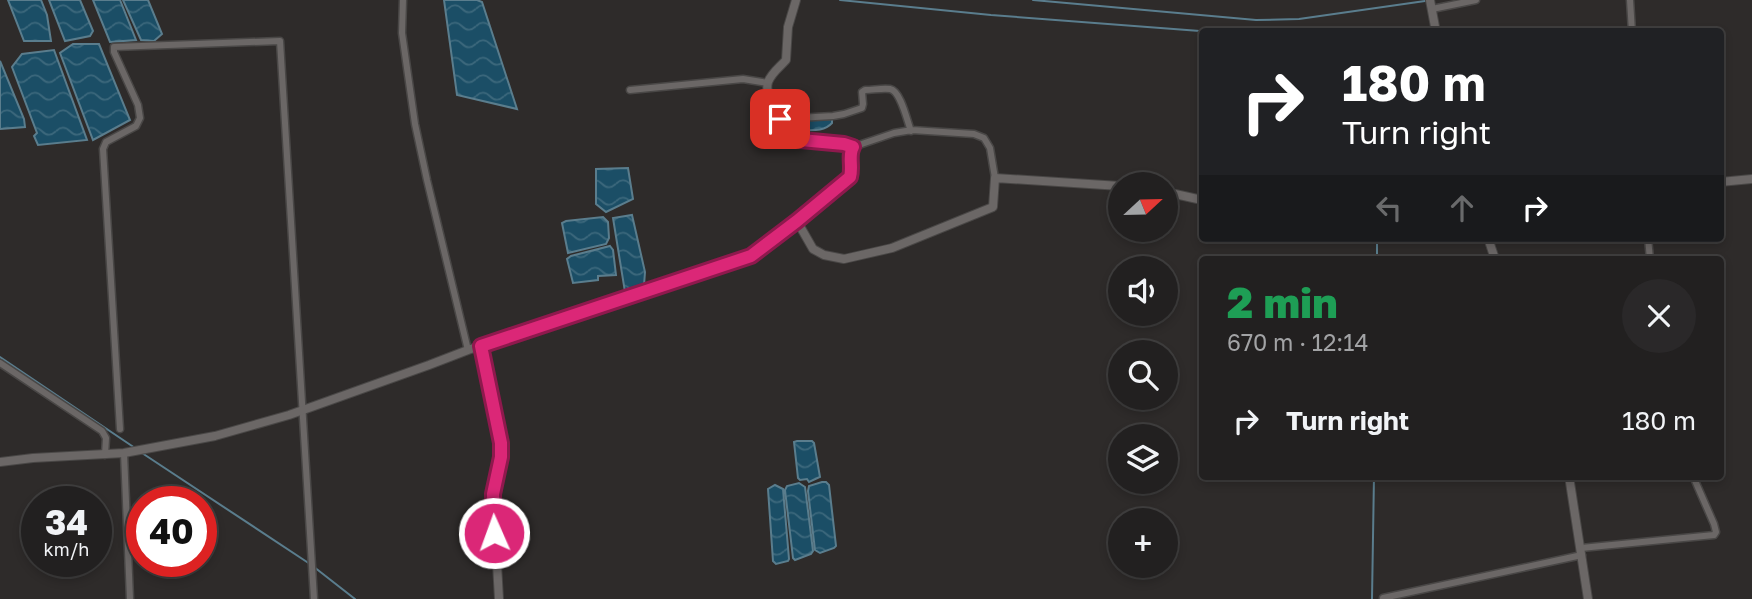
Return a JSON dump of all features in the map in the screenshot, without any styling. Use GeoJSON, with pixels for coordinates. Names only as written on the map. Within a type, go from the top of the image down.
{"type":"FeatureCollection","features":[{"type":"Feature","properties":{"kind":"street"},"geometry":{"type":"LineString","coordinates":[[403,0],[401,33],[415,124],[468,349]]}},
{"type":"Feature","properties":{"kind":"street"},"geometry":{"type":"LineString","coordinates":[[796,0],[788,27],[786,60],[768,83],[768,98],[788,129],[801,140],[853,147],[894,133],[911,131],[974,134],[984,138],[990,148],[995,178],[993,207],[892,248],[856,257],[844,259],[824,255],[813,249],[797,221]]}},
{"type":"Feature","properties":{"kind":"street"},"geometry":{"type":"LineString","coordinates":[[1435,28],[1431,5],[1476,0]]}},
{"type":"Feature","properties":{"kind":"street"},"geometry":{"type":"LineString","coordinates":[[1630,0],[1632,28]]}},
{"type":"Feature","properties":{"kind":"street"},"geometry":{"type":"LineString","coordinates":[[120,429],[103,149],[106,142],[136,126],[140,118],[138,105],[114,47],[280,41],[314,599]]}},
{"type":"Feature","properties":{"kind":"street"},"geometry":{"type":"LineString","coordinates":[[630,90],[743,79],[768,83]]}},
{"type":"Feature","properties":{"kind":"street"},"geometry":{"type":"LineString","coordinates":[[780,119],[844,114],[862,108],[862,92],[865,90],[890,89],[900,98],[911,131]]}},
{"type":"Feature","properties":{"kind":"street"},"geometry":{"type":"LineString","coordinates":[[0,462],[106,455],[215,436],[303,410],[468,349],[751,256],[850,177],[853,147]]}},
{"type":"Feature","properties":{"kind":"street"},"geometry":{"type":"LineString","coordinates":[[995,178],[1108,185]]}},
{"type":"Feature","properties":{"kind":"street"},"geometry":{"type":"LineString","coordinates":[[1724,182],[1752,179]]}},
{"type":"Feature","properties":{"kind":"street"},"geometry":{"type":"LineString","coordinates":[[1178,195],[1199,199]]}},
{"type":"Feature","properties":{"kind":"street"},"geometry":{"type":"LineString","coordinates":[[481,346],[501,443],[501,457],[493,494],[499,599]]}},
{"type":"Feature","properties":{"kind":"street"},"geometry":{"type":"LineString","coordinates":[[0,363],[102,431],[106,438],[106,455]]}},
{"type":"Feature","properties":{"kind":"street"},"geometry":{"type":"LineString","coordinates":[[127,452],[130,599]]}},
{"type":"Feature","properties":{"kind":"street"},"geometry":{"type":"LineString","coordinates":[[1570,480],[1588,599]]}},
{"type":"Feature","properties":{"kind":"street"},"geometry":{"type":"LineString","coordinates":[[1383,598],[1581,552],[1714,535],[1714,524],[1695,480]]}},
{"type":"Feature","properties":{"kind":"water"},"geometry":{"type":"Polygon","coordinates":[[[8,0],[41,0],[47,15],[51,41],[24,41],[8,0]]]}},
{"type":"Feature","properties":{"kind":"water"},"geometry":{"type":"Polygon","coordinates":[[[49,0],[80,0],[93,31],[90,36],[65,41],[49,0]]]}},
{"type":"Feature","properties":{"kind":"water"},"geometry":{"type":"Polygon","coordinates":[[[93,0],[120,0],[136,40],[110,42],[93,0]]]}},
{"type":"Feature","properties":{"kind":"water"},"geometry":{"type":"Polygon","coordinates":[[[123,0],[148,0],[162,34],[154,41],[141,40],[123,0]]]}},
{"type":"Feature","properties":{"kind":"water"},"geometry":{"type":"Polygon","coordinates":[[[444,0],[482,2],[517,109],[457,95],[444,0]]]}},
{"type":"Feature","properties":{"kind":"water"},"geometry":{"type":"Polygon","coordinates":[[[73,44],[99,44],[130,120],[93,140],[60,53],[73,44]]]}},
{"type":"Feature","properties":{"kind":"water"},"geometry":{"type":"Polygon","coordinates":[[[54,50],[87,140],[38,145],[34,136],[37,133],[12,67],[22,54],[54,50]]]}},
{"type":"Feature","properties":{"kind":"water"},"geometry":{"type":"Polygon","coordinates":[[[0,61],[24,119],[25,127],[0,129],[0,61]]]}},
{"type":"Feature","properties":{"kind":"water"},"geometry":{"type":"Polygon","coordinates":[[[832,119],[829,126],[813,130],[800,130],[790,121],[832,119]]]}},
{"type":"Feature","properties":{"kind":"water"},"geometry":{"type":"Polygon","coordinates":[[[628,168],[633,199],[606,212],[596,204],[596,169],[628,168]]]}},
{"type":"Feature","properties":{"kind":"water"},"geometry":{"type":"Polygon","coordinates":[[[632,215],[645,272],[644,285],[625,292],[613,218],[632,215]]]}},
{"type":"Feature","properties":{"kind":"water"},"geometry":{"type":"Polygon","coordinates":[[[603,217],[608,222],[609,238],[606,244],[568,253],[562,223],[603,217]]]}},
{"type":"Feature","properties":{"kind":"water"},"geometry":{"type":"Polygon","coordinates":[[[610,246],[613,250],[616,275],[598,276],[598,280],[573,283],[567,259],[610,246]]]}},
{"type":"Feature","properties":{"kind":"water"},"geometry":{"type":"Polygon","coordinates":[[[794,442],[814,443],[820,477],[809,482],[807,479],[798,478],[794,442]]]}},
{"type":"Feature","properties":{"kind":"water"},"geometry":{"type":"Polygon","coordinates":[[[822,482],[829,485],[836,546],[820,553],[815,550],[808,491],[809,486],[822,482]]]}},
{"type":"Feature","properties":{"kind":"water"},"geometry":{"type":"Polygon","coordinates":[[[799,483],[805,487],[813,551],[795,560],[785,490],[787,486],[799,483]]]}},
{"type":"Feature","properties":{"kind":"water"},"geometry":{"type":"Polygon","coordinates":[[[775,485],[783,489],[789,559],[776,564],[773,561],[768,489],[775,485]]]}},
{"type":"Feature","properties":{"kind":"waterway"},"geometry":{"type":"LineString","coordinates":[[840,0],[1199,31]]}},
{"type":"Feature","properties":{"kind":"waterway"},"geometry":{"type":"LineString","coordinates":[[1033,0],[1256,20],[1299,19],[1425,1]]}},
{"type":"Feature","properties":{"kind":"waterway"},"geometry":{"type":"LineString","coordinates":[[1377,242],[1377,256]]}},
{"type":"Feature","properties":{"kind":"waterway"},"geometry":{"type":"LineString","coordinates":[[0,357],[135,448]]}},
{"type":"Feature","properties":{"kind":"waterway"},"geometry":{"type":"LineString","coordinates":[[142,453],[310,564]]}},
{"type":"Feature","properties":{"kind":"waterway"},"geometry":{"type":"LineString","coordinates":[[1372,599],[1374,480]]}},
{"type":"Feature","properties":{"kind":"waterway"},"geometry":{"type":"LineString","coordinates":[[314,567],[355,599]]}},
{"type":"Feature","properties":{"kind":"route"},"geometry":{"type":"LineString","coordinates":[[494,533],[493,494],[501,457],[501,443],[481,346],[751,256],[850,177],[852,171],[853,147],[801,140],[780,119]]}}]}
